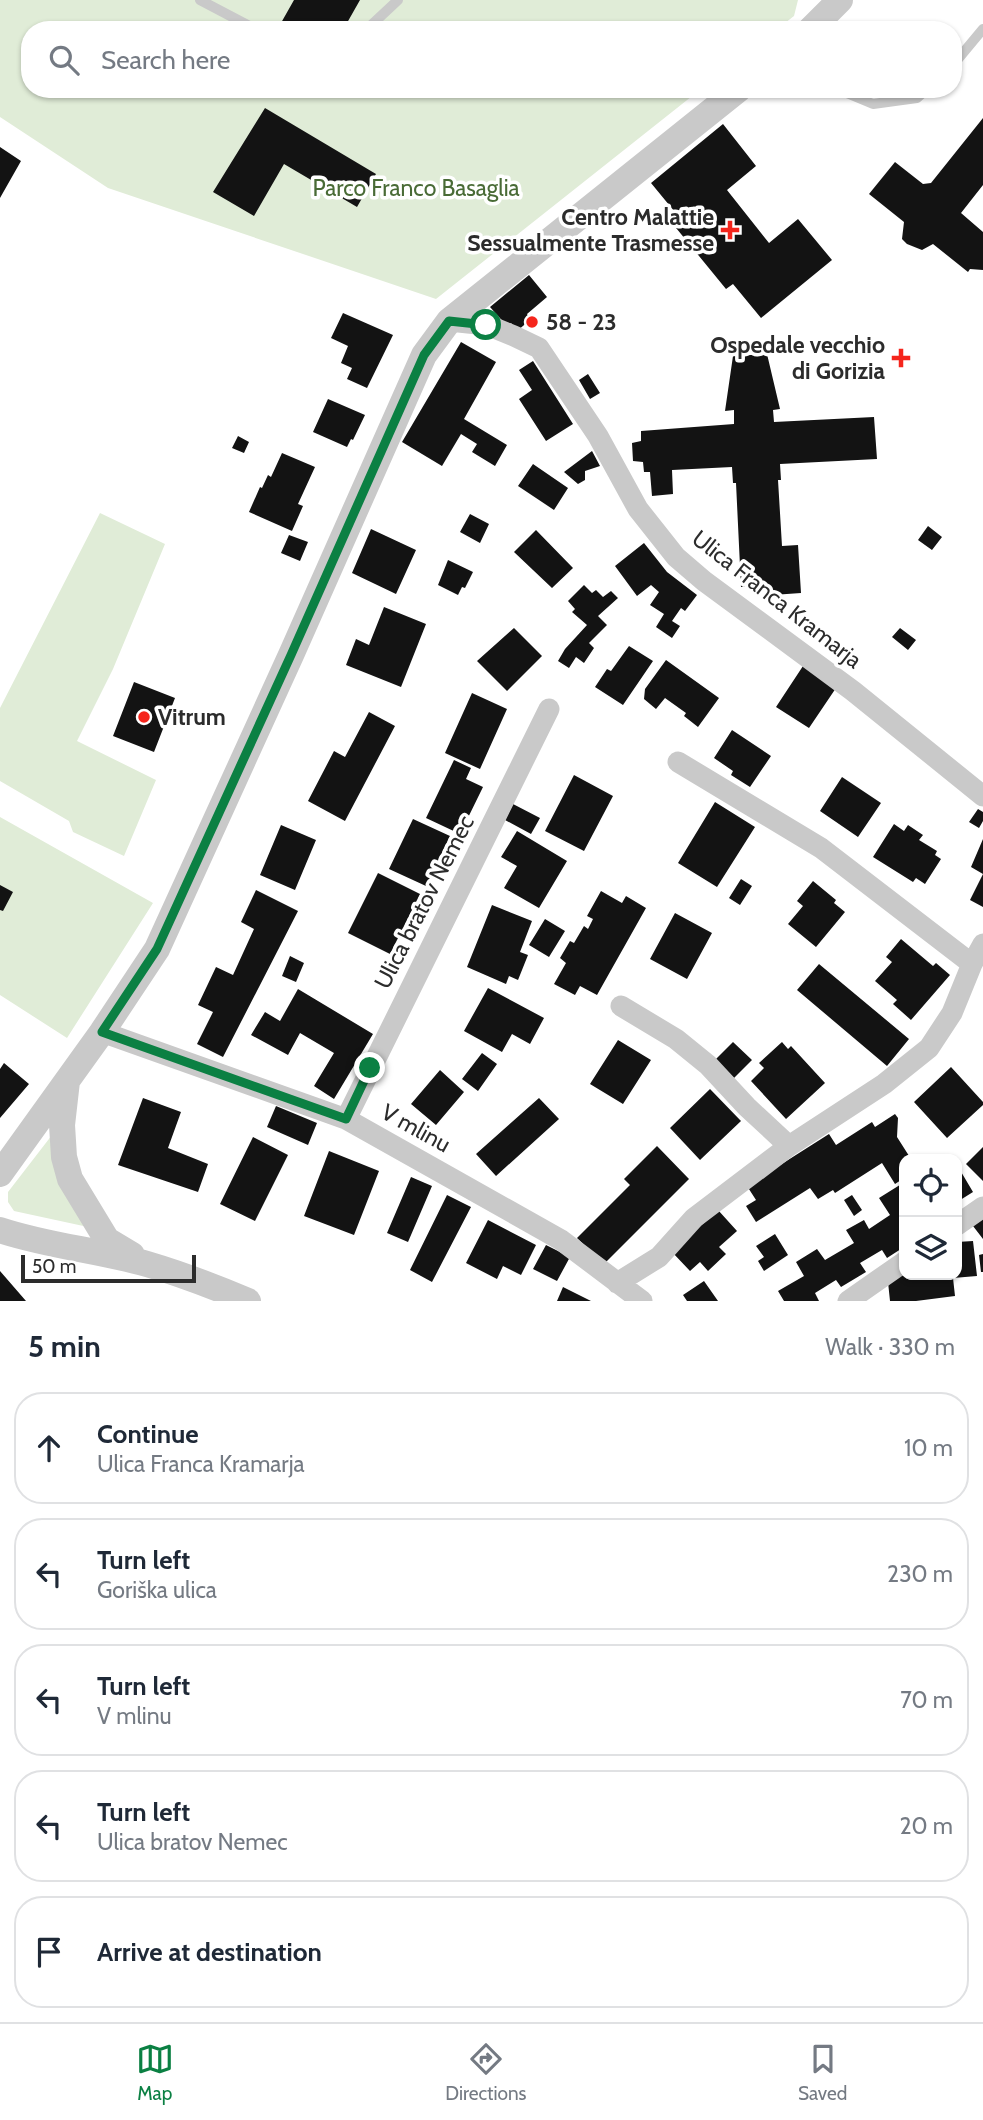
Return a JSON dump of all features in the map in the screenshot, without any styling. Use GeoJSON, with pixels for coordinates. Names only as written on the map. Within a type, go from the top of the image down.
{"type":"FeatureCollection","features":[{"type":"Feature","properties":{"kind":"street"},"geometry":{"type":"LineString","coordinates":[[819,21],[840,0]]}},
{"type":"Feature","properties":{"kind":"street"},"geometry":{"type":"LineString","coordinates":[[0,1174],[102,1032],[157,949],[424,355],[454,318],[728,98]]}},
{"type":"Feature","properties":{"kind":"street","name":"Ulica Franca Kramarja"},"geometry":{"type":"LineString","coordinates":[[454,318],[486,325],[539,348],[597,436],[638,509],[676,557],[704,581],[853,691],[983,796]]}},
{"type":"Feature","properties":{"kind":"street","name":"Ulica bratov Nemec"},"geometry":{"type":"LineString","coordinates":[[346,1119],[549,709]]}},
{"type":"Feature","properties":{"kind":"street"},"geometry":{"type":"LineString","coordinates":[[678,762],[821,848],[972,964]]}},
{"type":"Feature","properties":{"kind":"street"},"geometry":{"type":"LineString","coordinates":[[617,1283],[659,1257],[694,1218],[789,1146],[884,1084],[929,1048],[951,1013],[983,944]]}},
{"type":"Feature","properties":{"kind":"street"},"geometry":{"type":"LineString","coordinates":[[621,1006],[687,1048],[708,1065],[747,1107],[789,1146]]}},
{"type":"Feature","properties":{"kind":"street","name":"V mlinu"},"geometry":{"type":"LineString","coordinates":[[102,1032],[346,1119],[561,1240],[642,1301]]}},
{"type":"Feature","properties":{"kind":"street"},"geometry":{"type":"LineString","coordinates":[[67,1079],[62,1125],[64,1157],[70,1179],[107,1240],[146,1264]]}},
{"type":"Feature","properties":{"kind":"street"},"geometry":{"type":"LineString","coordinates":[[962,1222],[983,1207]]}},
{"type":"Feature","properties":{"kind":"street"},"geometry":{"type":"LineString","coordinates":[[0,1230],[30,1240],[146,1264],[208,1284],[248,1301]]}},
{"type":"Feature","properties":{"kind":"street"},"geometry":{"type":"LineString","coordinates":[[848,1301],[899,1265]]}},
{"type":"Feature","properties":{"kind":"lane"},"geometry":{"type":"LineString","coordinates":[[200,0],[240,21]]}},
{"type":"Feature","properties":{"kind":"lane"},"geometry":{"type":"LineString","coordinates":[[376,21],[398,0]]}},
{"type":"Feature","properties":{"kind":"lane"},"geometry":{"type":"LineString","coordinates":[[962,54],[983,29]]}},
{"type":"Feature","properties":{"kind":"lane"},"geometry":{"type":"LineString","coordinates":[[858,98],[873,104],[911,98]]}},
{"type":"Feature","properties":{"kind":"green space","name":"Parco Franco Basaglia"},"geometry":{"type":"Polygon","coordinates":[[[0,0],[798,0],[794,16],[788,21],[21,21],[21,98],[690,98],[436,299],[108,188],[0,117],[0,0]]]}},
{"type":"Feature","properties":{"kind":"green space"},"geometry":{"type":"Polygon","coordinates":[[[100,513],[165,544],[113,669],[77,741],[156,780],[124,856],[73,832],[69,821],[0,781],[0,708],[100,513]]]}},
{"type":"Feature","properties":{"kind":"green space"},"geometry":{"type":"Polygon","coordinates":[[[0,817],[153,903],[67,1038],[0,995],[0,817]]]}},
{"type":"Feature","properties":{"kind":"green space"},"geometry":{"type":"Polygon","coordinates":[[[52,1135],[88,1227],[14,1211],[8,1202],[8,1192],[52,1135]]]}},
{"type":"Feature","properties":{"kind":"building"},"geometry":{"type":"Polygon","coordinates":[[[294,0],[360,0],[348,21],[282,21],[294,0]]]}},
{"type":"Feature","properties":{"kind":"building"},"geometry":{"type":"Polygon","coordinates":[[[265,108],[376,174],[357,207],[284,164],[254,216],[213,192],[265,108]]]}},
{"type":"Feature","properties":{"kind":"building"},"geometry":{"type":"Polygon","coordinates":[[[983,118],[983,185],[961,213],[983,232],[983,270],[970,269],[968,272],[933,244],[922,250],[907,244],[902,239],[904,222],[869,194],[895,162],[923,184],[931,183],[983,118]]]}},
{"type":"Feature","properties":{"kind":"building"},"geometry":{"type":"Polygon","coordinates":[[[723,124],[756,166],[727,190],[769,243],[798,219],[832,260],[761,318],[733,284],[726,289],[672,223],[679,217],[651,183],[723,124]]]}},
{"type":"Feature","properties":{"kind":"building"},"geometry":{"type":"Polygon","coordinates":[[[0,147],[21,161],[0,198],[0,147]]]}},
{"type":"Feature","properties":{"kind":"building"},"geometry":{"type":"Polygon","coordinates":[[[529,275],[547,297],[527,314],[530,320],[517,331],[511,323],[507,326],[490,307],[529,275]]]}},
{"type":"Feature","properties":{"kind":"building"},"geometry":{"type":"Polygon","coordinates":[[[343,313],[393,335],[367,388],[347,379],[352,368],[341,363],[348,346],[331,338],[343,313]]]}},
{"type":"Feature","properties":{"kind":"building"},"geometry":{"type":"Polygon","coordinates":[[[461,342],[496,362],[464,419],[507,445],[495,466],[472,452],[477,444],[461,434],[442,466],[402,442],[461,342]]]}},
{"type":"Feature","properties":{"kind":"building"},"geometry":{"type":"Polygon","coordinates":[[[767,354],[780,409],[773,410],[774,422],[874,417],[877,459],[780,464],[781,480],[778,480],[782,546],[798,545],[801,593],[758,596],[757,587],[741,587],[736,483],[733,483],[732,467],[672,470],[673,494],[652,496],[650,472],[644,472],[643,462],[633,461],[632,443],[641,441],[641,431],[734,424],[734,410],[725,411],[733,356],[767,354]]]}},
{"type":"Feature","properties":{"kind":"building"},"geometry":{"type":"Polygon","coordinates":[[[533,361],[573,424],[546,441],[519,399],[532,390],[519,370],[533,361]]]}},
{"type":"Feature","properties":{"kind":"building"},"geometry":{"type":"Polygon","coordinates":[[[588,374],[600,393],[590,399],[579,380],[588,374]]]}},
{"type":"Feature","properties":{"kind":"building"},"geometry":{"type":"Polygon","coordinates":[[[328,399],[365,415],[347,447],[313,432],[328,399]]]}},
{"type":"Feature","properties":{"kind":"building"},"geometry":{"type":"Polygon","coordinates":[[[238,436],[249,442],[244,453],[232,448],[238,436]]]}},
{"type":"Feature","properties":{"kind":"building"},"geometry":{"type":"Polygon","coordinates":[[[592,451],[600,466],[585,471],[585,480],[578,484],[564,472],[592,451]]]}},
{"type":"Feature","properties":{"kind":"building"},"geometry":{"type":"Polygon","coordinates":[[[282,453],[315,467],[298,504],[303,506],[292,531],[249,512],[260,487],[262,488],[268,475],[271,477],[282,453]]]}},
{"type":"Feature","properties":{"kind":"building"},"geometry":{"type":"Polygon","coordinates":[[[533,464],[568,488],[554,510],[518,486],[533,464]]]}},
{"type":"Feature","properties":{"kind":"building"},"geometry":{"type":"Polygon","coordinates":[[[470,514],[489,524],[480,543],[460,532],[470,514]]]}},
{"type":"Feature","properties":{"kind":"building"},"geometry":{"type":"Polygon","coordinates":[[[928,526],[942,537],[932,550],[918,540],[928,526]]]}},
{"type":"Feature","properties":{"kind":"building"},"geometry":{"type":"Polygon","coordinates":[[[371,529],[416,550],[396,594],[352,573],[371,529]]]}},
{"type":"Feature","properties":{"kind":"building"},"geometry":{"type":"Polygon","coordinates":[[[536,530],[573,568],[552,588],[514,552],[536,530]]]}},
{"type":"Feature","properties":{"kind":"building"},"geometry":{"type":"Polygon","coordinates":[[[289,535],[308,542],[300,561],[281,553],[289,535]]]}},
{"type":"Feature","properties":{"kind":"building"},"geometry":{"type":"Polygon","coordinates":[[[644,543],[667,572],[697,595],[685,611],[681,608],[672,621],[680,626],[672,638],[656,627],[664,614],[650,605],[659,592],[651,585],[637,596],[615,566],[644,543]]]}},
{"type":"Feature","properties":{"kind":"building"},"geometry":{"type":"Polygon","coordinates":[[[448,560],[473,572],[458,595],[438,585],[448,560]]]}},
{"type":"Feature","properties":{"kind":"building"},"geometry":{"type":"Polygon","coordinates":[[[584,585],[592,593],[596,590],[603,597],[611,591],[618,598],[598,616],[607,625],[589,643],[594,648],[584,663],[576,657],[569,668],[558,661],[587,625],[572,612],[575,609],[568,601],[584,585]]]}},
{"type":"Feature","properties":{"kind":"building"},"geometry":{"type":"Polygon","coordinates":[[[384,607],[426,624],[401,687],[346,665],[356,639],[369,645],[384,607]]]}},
{"type":"Feature","properties":{"kind":"building"},"geometry":{"type":"Polygon","coordinates":[[[514,628],[542,656],[507,691],[477,661],[514,628]]]}},
{"type":"Feature","properties":{"kind":"building"},"geometry":{"type":"Polygon","coordinates":[[[900,628],[916,640],[908,650],[892,637],[900,628]]]}},
{"type":"Feature","properties":{"kind":"building"},"geometry":{"type":"Polygon","coordinates":[[[629,646],[653,661],[623,705],[595,687],[607,669],[611,671],[629,646]]]}},
{"type":"Feature","properties":{"kind":"building"},"geometry":{"type":"Polygon","coordinates":[[[666,660],[719,698],[698,727],[684,716],[686,713],[665,698],[656,709],[644,699],[645,689],[666,660]]]}},
{"type":"Feature","properties":{"kind":"building"},"geometry":{"type":"Polygon","coordinates":[[[803,666],[836,688],[809,728],[776,707],[803,666]]]}},
{"type":"Feature","properties":{"kind":"building","name":"Vitrum"},"geometry":{"type":"Polygon","coordinates":[[[134,682],[175,698],[154,752],[113,736],[134,682]]]}},
{"type":"Feature","properties":{"kind":"building"},"geometry":{"type":"Polygon","coordinates":[[[472,693],[507,709],[480,769],[445,753],[472,693]]]}},
{"type":"Feature","properties":{"kind":"building"},"geometry":{"type":"Polygon","coordinates":[[[369,712],[395,726],[345,821],[308,801],[334,751],[345,757],[369,712]]]}},
{"type":"Feature","properties":{"kind":"building"},"geometry":{"type":"Polygon","coordinates":[[[732,730],[771,756],[750,787],[731,775],[733,771],[714,758],[732,730]]]}},
{"type":"Feature","properties":{"kind":"building"},"geometry":{"type":"Polygon","coordinates":[[[454,760],[471,768],[466,779],[483,787],[460,834],[426,818],[454,760]]]}},
{"type":"Feature","properties":{"kind":"building"},"geometry":{"type":"Polygon","coordinates":[[[574,775],[613,796],[584,851],[545,831],[574,775]]]}},
{"type":"Feature","properties":{"kind":"building"},"geometry":{"type":"Polygon","coordinates":[[[842,777],[881,803],[858,837],[820,811],[842,777]]]}},
{"type":"Feature","properties":{"kind":"building"},"geometry":{"type":"Polygon","coordinates":[[[715,802],[755,827],[717,887],[678,863],[715,802]]]}},
{"type":"Feature","properties":{"kind":"building"},"geometry":{"type":"Polygon","coordinates":[[[513,804],[540,818],[531,834],[505,820],[513,804]]]}},
{"type":"Feature","properties":{"kind":"building"},"geometry":{"type":"Polygon","coordinates":[[[978,809],[983,812],[983,821],[979,828],[969,822],[978,809]]]}},
{"type":"Feature","properties":{"kind":"building"},"geometry":{"type":"Polygon","coordinates":[[[413,819],[450,836],[426,886],[389,869],[413,819]]]}},
{"type":"Feature","properties":{"kind":"building"},"geometry":{"type":"Polygon","coordinates":[[[894,824],[904,831],[908,825],[923,835],[919,840],[937,851],[935,855],[941,859],[925,884],[916,878],[913,882],[873,857],[894,824]]]}},
{"type":"Feature","properties":{"kind":"building"},"geometry":{"type":"Polygon","coordinates":[[[281,825],[316,840],[295,890],[260,875],[281,825]]]}},
{"type":"Feature","properties":{"kind":"building"},"geometry":{"type":"Polygon","coordinates":[[[517,831],[567,861],[539,908],[504,888],[517,866],[501,857],[517,831]]]}},
{"type":"Feature","properties":{"kind":"building"},"geometry":{"type":"Polygon","coordinates":[[[983,839],[983,874],[971,867],[983,839]]]}},
{"type":"Feature","properties":{"kind":"building"},"geometry":{"type":"Polygon","coordinates":[[[378,873],[420,894],[390,954],[348,933],[378,873]]]}},
{"type":"Feature","properties":{"kind":"building"},"geometry":{"type":"Polygon","coordinates":[[[983,874],[983,907],[970,900],[983,874]]]}},
{"type":"Feature","properties":{"kind":"building"},"geometry":{"type":"Polygon","coordinates":[[[741,879],[752,886],[740,905],[729,898],[741,879]]]}},
{"type":"Feature","properties":{"kind":"building"},"geometry":{"type":"Polygon","coordinates":[[[813,881],[836,900],[834,903],[845,912],[816,947],[788,924],[803,906],[797,901],[813,881]]]}},
{"type":"Feature","properties":{"kind":"building"},"geometry":{"type":"Polygon","coordinates":[[[0,885],[13,892],[3,911],[0,910],[0,885]]]}},
{"type":"Feature","properties":{"kind":"building"},"geometry":{"type":"Polygon","coordinates":[[[256,890],[298,911],[223,1057],[197,1044],[213,1012],[198,1005],[216,967],[233,975],[254,929],[241,922],[256,890]]]}},
{"type":"Feature","properties":{"kind":"building"},"geometry":{"type":"Polygon","coordinates":[[[601,891],[622,903],[626,896],[646,908],[597,995],[580,986],[575,995],[554,984],[566,963],[560,958],[570,941],[574,943],[584,926],[588,929],[593,919],[587,916],[601,891]]]}},
{"type":"Feature","properties":{"kind":"building"},"geometry":{"type":"Polygon","coordinates":[[[492,905],[532,921],[520,952],[528,955],[518,980],[509,976],[506,984],[467,967],[492,905]]]}},
{"type":"Feature","properties":{"kind":"building"},"geometry":{"type":"Polygon","coordinates":[[[675,913],[712,933],[687,979],[650,959],[675,913]]]}},
{"type":"Feature","properties":{"kind":"building"},"geometry":{"type":"Polygon","coordinates":[[[545,919],[565,931],[549,957],[529,945],[545,919]]]}},
{"type":"Feature","properties":{"kind":"building"},"geometry":{"type":"Polygon","coordinates":[[[901,939],[933,966],[936,963],[950,975],[911,1020],[893,1004],[897,1000],[875,981],[892,962],[886,957],[901,939]]]}},
{"type":"Feature","properties":{"kind":"building"},"geometry":{"type":"Polygon","coordinates":[[[290,956],[304,963],[296,982],[282,976],[290,956]]]}},
{"type":"Feature","properties":{"kind":"building"},"geometry":{"type":"Polygon","coordinates":[[[819,964],[909,1039],[887,1066],[797,990],[819,964]]]}},
{"type":"Feature","properties":{"kind":"building"},"geometry":{"type":"Polygon","coordinates":[[[488,988],[544,1018],[530,1044],[512,1034],[502,1052],[464,1031],[488,988]]]}},
{"type":"Feature","properties":{"kind":"building"},"geometry":{"type":"Polygon","coordinates":[[[298,989],[373,1034],[334,1099],[314,1086],[334,1053],[300,1033],[288,1055],[251,1035],[265,1012],[280,1021],[298,989]]]}},
{"type":"Feature","properties":{"kind":"building"},"geometry":{"type":"Polygon","coordinates":[[[618,1040],[651,1060],[623,1104],[590,1084],[618,1040]]]}},
{"type":"Feature","properties":{"kind":"building"},"geometry":{"type":"Polygon","coordinates":[[[733,1042],[752,1060],[734,1078],[715,1060],[733,1042]]]}},
{"type":"Feature","properties":{"kind":"building"},"geometry":{"type":"Polygon","coordinates":[[[782,1042],[788,1049],[791,1046],[825,1083],[786,1119],[751,1081],[764,1068],[759,1063],[782,1042]]]}},
{"type":"Feature","properties":{"kind":"building"},"geometry":{"type":"Polygon","coordinates":[[[482,1053],[497,1064],[478,1091],[462,1079],[482,1053]]]}},
{"type":"Feature","properties":{"kind":"building"},"geometry":{"type":"Polygon","coordinates":[[[4,1063],[29,1084],[0,1118],[0,1069],[4,1063]]]}},
{"type":"Feature","properties":{"kind":"building"},"geometry":{"type":"Polygon","coordinates":[[[951,1067],[983,1105],[947,1138],[914,1102],[951,1067]]]}},
{"type":"Feature","properties":{"kind":"building"},"geometry":{"type":"Polygon","coordinates":[[[440,1070],[464,1092],[436,1125],[411,1104],[440,1070]]]}},
{"type":"Feature","properties":{"kind":"building"},"geometry":{"type":"Polygon","coordinates":[[[710,1089],[741,1121],[700,1160],[670,1128],[710,1089]]]}},
{"type":"Feature","properties":{"kind":"building"},"geometry":{"type":"Polygon","coordinates":[[[143,1098],[181,1112],[168,1148],[208,1164],[198,1192],[118,1165],[143,1098]]]}},
{"type":"Feature","properties":{"kind":"building"},"geometry":{"type":"Polygon","coordinates":[[[539,1098],[559,1119],[496,1176],[476,1154],[539,1098]]]}},
{"type":"Feature","properties":{"kind":"building"},"geometry":{"type":"Polygon","coordinates":[[[276,1106],[317,1123],[308,1145],[267,1127],[276,1106]]]}},
{"type":"Feature","properties":{"kind":"building"},"geometry":{"type":"Polygon","coordinates":[[[895,1114],[898,1118],[897,1137],[908,1154],[899,1154],[899,1181],[895,1184],[882,1163],[835,1193],[833,1190],[818,1199],[810,1188],[756,1222],[746,1206],[756,1200],[747,1186],[829,1134],[836,1145],[872,1122],[875,1127],[895,1114]]]}},
{"type":"Feature","properties":{"kind":"building"},"geometry":{"type":"Polygon","coordinates":[[[253,1137],[288,1155],[255,1221],[220,1204],[253,1137]]]}},
{"type":"Feature","properties":{"kind":"building"},"geometry":{"type":"Polygon","coordinates":[[[657,1146],[689,1179],[604,1264],[577,1238],[630,1185],[624,1179],[657,1146]]]}},
{"type":"Feature","properties":{"kind":"building"},"geometry":{"type":"Polygon","coordinates":[[[983,1147],[983,1181],[966,1164],[983,1147]]]}},
{"type":"Feature","properties":{"kind":"building"},"geometry":{"type":"Polygon","coordinates":[[[329,1151],[379,1171],[354,1235],[304,1216],[329,1151]]]}},
{"type":"Feature","properties":{"kind":"building"},"geometry":{"type":"Polygon","coordinates":[[[962,1173],[973,1192],[962,1199],[962,1173]]]}},
{"type":"Feature","properties":{"kind":"building"},"geometry":{"type":"Polygon","coordinates":[[[411,1177],[432,1186],[408,1242],[387,1233],[411,1177]]]}},
{"type":"Feature","properties":{"kind":"building"},"geometry":{"type":"Polygon","coordinates":[[[899,1186],[899,1250],[887,1258],[882,1250],[860,1263],[866,1272],[841,1287],[836,1280],[815,1293],[819,1301],[784,1301],[778,1291],[804,1276],[796,1262],[817,1249],[825,1260],[854,1243],[846,1230],[864,1220],[869,1229],[890,1215],[879,1198],[899,1186]]]}},
{"type":"Feature","properties":{"kind":"building"},"geometry":{"type":"Polygon","coordinates":[[[447,1195],[471,1207],[432,1282],[410,1270],[447,1195]]]}},
{"type":"Feature","properties":{"kind":"building"},"geometry":{"type":"Polygon","coordinates":[[[852,1195],[862,1210],[854,1216],[844,1200],[852,1195]]]}},
{"type":"Feature","properties":{"kind":"building"},"geometry":{"type":"Polygon","coordinates":[[[718,1210],[737,1231],[719,1247],[726,1254],[708,1271],[700,1262],[690,1271],[672,1252],[718,1210]]]}},
{"type":"Feature","properties":{"kind":"building"},"geometry":{"type":"Polygon","coordinates":[[[983,1218],[983,1239],[973,1226],[983,1218]]]}},
{"type":"Feature","properties":{"kind":"building"},"geometry":{"type":"Polygon","coordinates":[[[488,1220],[536,1245],[521,1275],[503,1266],[497,1279],[466,1263],[488,1220]]]}},
{"type":"Feature","properties":{"kind":"building"},"geometry":{"type":"Polygon","coordinates":[[[775,1234],[788,1255],[764,1271],[758,1261],[764,1257],[756,1246],[775,1234]]]}},
{"type":"Feature","properties":{"kind":"building"},"geometry":{"type":"Polygon","coordinates":[[[973,1241],[977,1276],[962,1277],[962,1242],[973,1241]]]}},
{"type":"Feature","properties":{"kind":"building"},"geometry":{"type":"Polygon","coordinates":[[[546,1245],[570,1257],[557,1281],[533,1269],[546,1245]]]}},
{"type":"Feature","properties":{"kind":"building"},"geometry":{"type":"Polygon","coordinates":[[[983,1254],[983,1272],[981,1272],[979,1255],[983,1254]]]}},
{"type":"Feature","properties":{"kind":"building"},"geometry":{"type":"Polygon","coordinates":[[[0,1271],[26,1301],[0,1301],[0,1271]]]}},
{"type":"Feature","properties":{"kind":"building"},"geometry":{"type":"Polygon","coordinates":[[[899,1276],[899,1280],[953,1280],[955,1296],[890,1301],[888,1282],[899,1276]]]}},
{"type":"Feature","properties":{"kind":"building"},"geometry":{"type":"Polygon","coordinates":[[[704,1281],[718,1301],[687,1301],[683,1295],[704,1281]]]}},
{"type":"Feature","properties":{"kind":"building"},"geometry":{"type":"Polygon","coordinates":[[[563,1287],[591,1301],[557,1301],[563,1287]]]}},
{"type":"Feature","properties":{"kind":"place","name":"Centro Malattie Sessualmente Trasmesse"},"geometry":{"type":"Point","coordinates":[730,230]}},
{"type":"Feature","properties":{"kind":"place","name":"58 - 23"},"geometry":{"type":"Point","coordinates":[532,322]}},
{"type":"Feature","properties":{"kind":"place","name":"Ospedale vecchio di Gorizia"},"geometry":{"type":"Point","coordinates":[901,358]}},
{"type":"Feature","properties":{"kind":"place","name":"Vitrum"},"geometry":{"type":"Point","coordinates":[144,717]}},
{"type":"Feature","properties":{"kind":"route"},"geometry":{"type":"LineString","coordinates":[[370,1068],[346,1119],[102,1032],[157,949],[424,355],[449,321],[486,325]]}}]}
